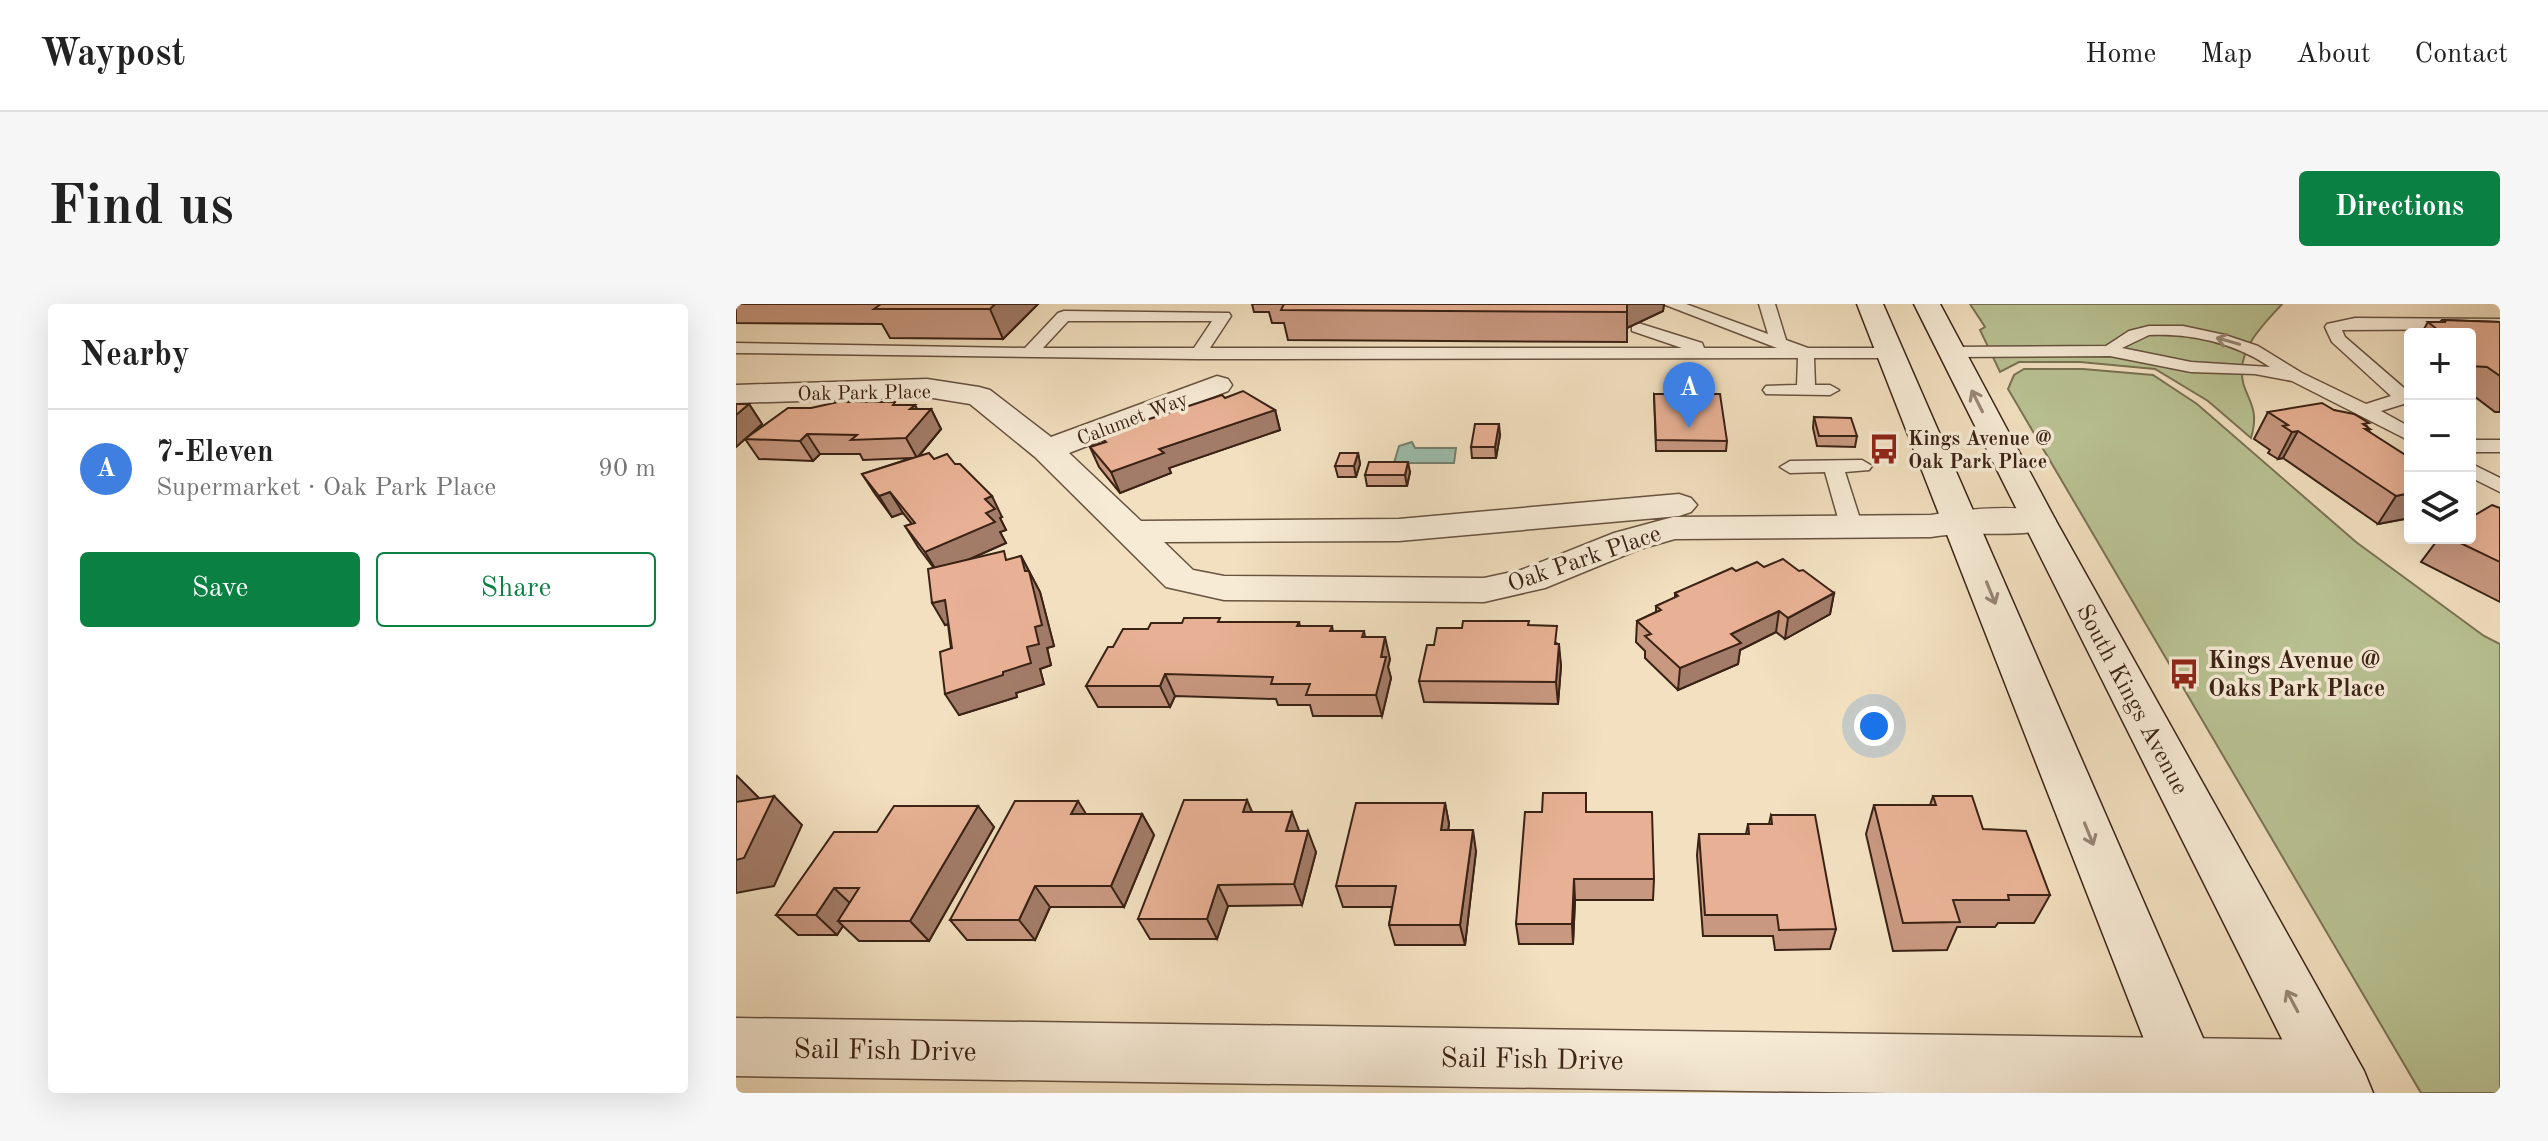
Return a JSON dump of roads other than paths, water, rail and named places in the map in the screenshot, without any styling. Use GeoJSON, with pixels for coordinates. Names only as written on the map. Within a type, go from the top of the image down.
{"type":"FeatureCollection","features":[{"type":"Feature","properties":{"kind":"street"},"geometry":{"type":"LineString","coordinates":[[1870,304],[2190,1080]]}},
{"type":"Feature","properties":{"kind":"street","name":"South Kings Avenue"},"geometry":{"type":"LineString","coordinates":[[1927,304],[2038,521],[2335,1081]]}},
{"type":"Feature","properties":{"kind":"street","name":"Calumet Way"},"geometry":{"type":"LineString","coordinates":[[1047,450],[1217,385]]}},
{"type":"Feature","properties":{"kind":"street","name":"Oak Park Place"},"geometry":{"type":"LineString","coordinates":[[736,394],[927,388],[979,396],[1047,450],[1180,579],[1224,588],[1484,590],[1531,580],[1618,527]]}},
{"type":"Feature","properties":{"kind":"street","name":"Oak Park Place"},"geometry":{"type":"LineString","coordinates":[[1131,532],[1339,533],[1491,525],[1673,528],[1847,514],[1931,526],[1962,521],[2038,521]]}},
{"type":"Feature","properties":{"kind":"street","name":"Sail Fish Drive"},"geometry":{"type":"LineString","coordinates":[[736,1047],[2335,1081]]}},
{"type":"Feature","properties":{"kind":"lane"},"geometry":{"type":"LineString","coordinates":[[1671,304],[1806,353]]}},
{"type":"Feature","properties":{"kind":"lane"},"geometry":{"type":"LineString","coordinates":[[1767,304],[1779,343]]}},
{"type":"Feature","properties":{"kind":"lane"},"geometry":{"type":"LineString","coordinates":[[2477,304],[2500,322]]}},
{"type":"Feature","properties":{"kind":"lane"},"geometry":{"type":"LineString","coordinates":[[1029,353],[1064,316],[1223,316],[1198,354]]}},
{"type":"Feature","properties":{"kind":"lane"},"geometry":{"type":"LineString","coordinates":[[2366,410],[2401,399],[2395,388],[2338,339],[2333,327],[2355,323],[2500,322]]}},
{"type":"Feature","properties":{"kind":"lane"},"geometry":{"type":"LineString","coordinates":[[1638,328],[1716,354]]}},
{"type":"Feature","properties":{"kind":"lane"},"geometry":{"type":"LineString","coordinates":[[2110,351],[2136,333],[2184,332],[2240,344],[2404,432]]}},
{"type":"Feature","properties":{"kind":"lane"},"geometry":{"type":"LineString","coordinates":[[736,348],[1198,354],[1891,353]]}},
{"type":"Feature","properties":{"kind":"lane"},"geometry":{"type":"LineString","coordinates":[[1952,352],[2110,351],[2191,367],[2255,369],[2297,377]]}},
{"type":"Feature","properties":{"kind":"lane"},"geometry":{"type":"LineString","coordinates":[[1806,353],[1806,390]]}},
{"type":"Feature","properties":{"kind":"lane"},"geometry":{"type":"LineString","coordinates":[[1772,390],[1830,390]]}},
{"type":"Feature","properties":{"kind":"lane"},"geometry":{"type":"LineString","coordinates":[[2476,446],[2500,446]]}},
{"type":"Feature","properties":{"kind":"lane"},"geometry":{"type":"LineString","coordinates":[[1790,467],[1862,466]]}},
{"type":"Feature","properties":{"kind":"lane"},"geometry":{"type":"LineString","coordinates":[[1833,467],[1847,514]]}},
{"type":"Feature","properties":{"kind":"lane"},"geometry":{"type":"LineString","coordinates":[[2475,472],[2500,486]]}},
{"type":"Feature","properties":{"kind":"place","name":"7-Eleven"},"geometry":{"type":"Point","coordinates":[1689,428]}},
{"type":"Feature","properties":{"kind":"place","name":"Kings Avenue @ Oak Park Place"},"geometry":{"type":"Point","coordinates":[1884,449]}},
{"type":"Feature","properties":{"kind":"place","name":"Kings Avenue @ Oaks Park Place"},"geometry":{"type":"Point","coordinates":[2184,674]}}]}
